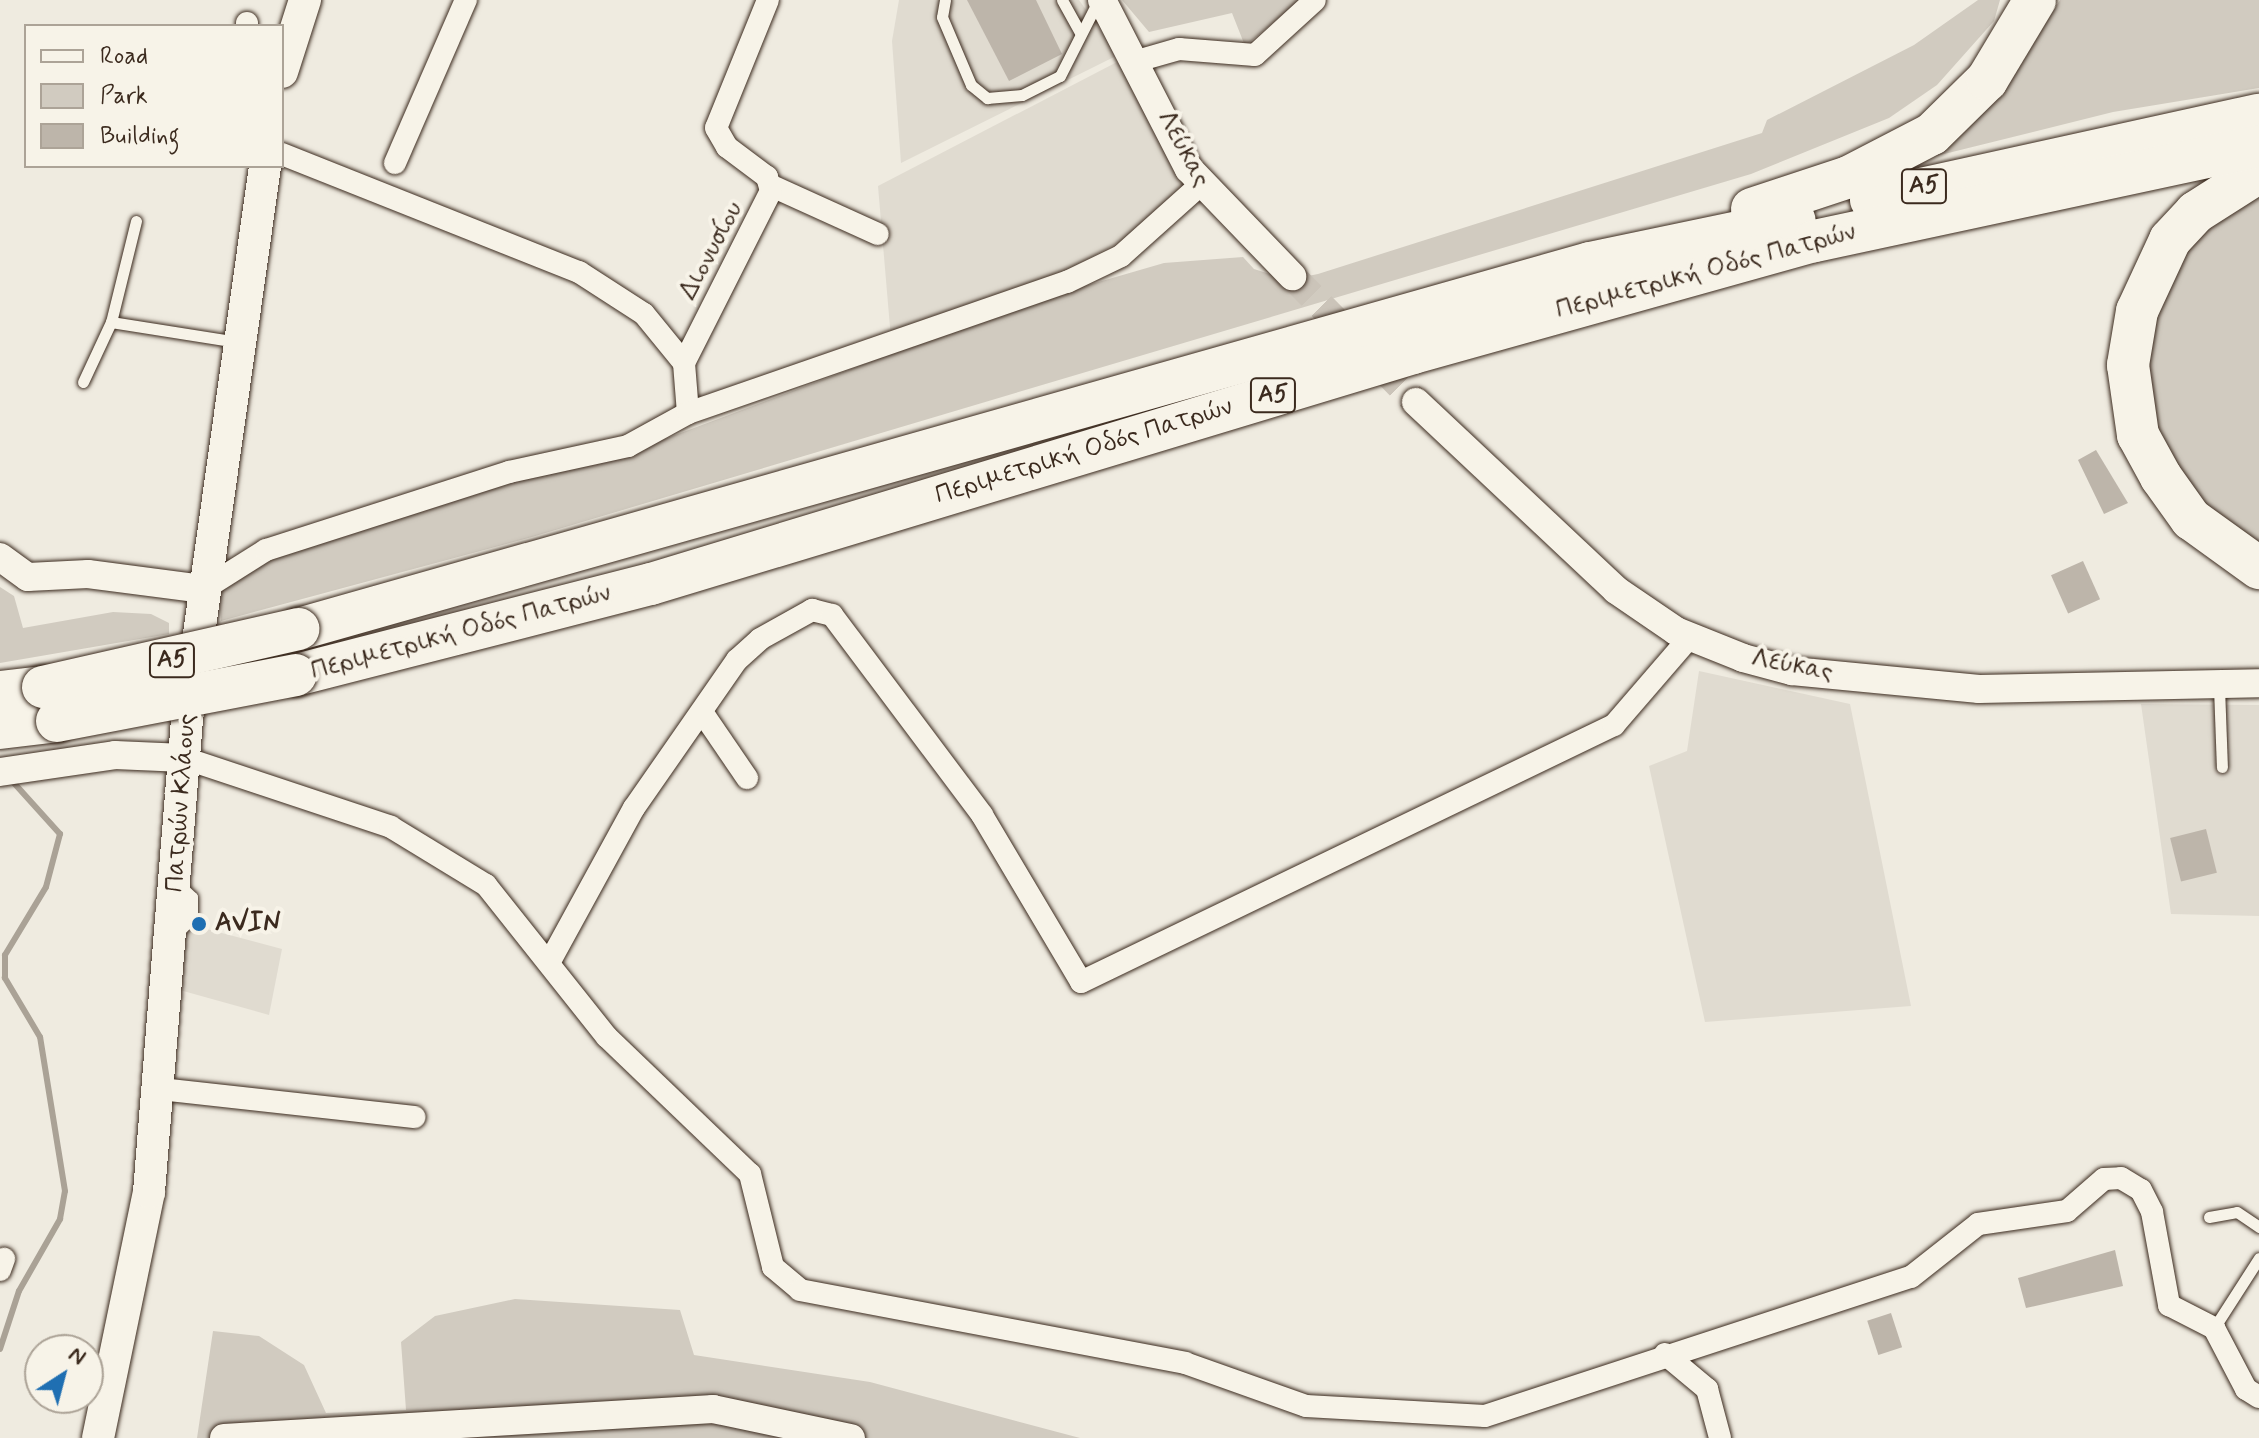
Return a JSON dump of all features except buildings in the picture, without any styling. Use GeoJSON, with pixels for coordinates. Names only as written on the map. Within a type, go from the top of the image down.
{"type":"FeatureCollection","features":[{"type":"Feature","properties":{"kind":"highway"},"geometry":{"type":"LineString","coordinates":[[1590,263],[1826,185],[1910,149],[1973,97],[2035,0]]}},
{"type":"Feature","properties":{"kind":"highway","name":"Περιμετρική Οδός Πατρών"},"geometry":{"type":"LineString","coordinates":[[0,728],[50,704],[299,629],[1590,263],[2259,115]]}},
{"type":"Feature","properties":{"kind":"highway","name":"Περιμετρική Οδός Πατρών"},"geometry":{"type":"LineString","coordinates":[[0,692],[50,704],[296,675],[651,584],[1413,353],[1800,245],[2259,146]]}},
{"type":"Feature","properties":{"kind":"highway"},"geometry":{"type":"LineString","coordinates":[[2259,172],[2196,212],[2170,240],[2137,311],[2128,365],[2138,435],[2161,477],[2191,519],[2259,568]]}},
{"type":"Feature","properties":{"kind":"main road"},"geometry":{"type":"LineString","coordinates":[[284,64],[299,2]]}},
{"type":"Feature","properties":{"kind":"main road","name":"Πατρών Κλάους"},"geometry":{"type":"LineString","coordinates":[[98,1438],[142,1238],[160,1089],[184,758],[237,343],[265,168]]}},
{"type":"Feature","properties":{"kind":"street"},"geometry":{"type":"LineString","coordinates":[[395,163],[466,0]]}},
{"type":"Feature","properties":{"kind":"street","name":"Διονυσίου"},"geometry":{"type":"LineString","coordinates":[[684,363],[772,186],[716,128],[768,0]]}},
{"type":"Feature","properties":{"kind":"street","name":"Λεύκας"},"geometry":{"type":"LineString","coordinates":[[1100,0],[1137,61],[1200,185],[1292,276]]}},
{"type":"Feature","properties":{"kind":"street"},"geometry":{"type":"LineString","coordinates":[[1137,61],[1179,49],[1255,55],[1315,0]]}},
{"type":"Feature","properties":{"kind":"street"},"geometry":{"type":"LineString","coordinates":[[284,155],[579,272],[644,314],[684,363],[688,413]]}},
{"type":"Feature","properties":{"kind":"street"},"geometry":{"type":"LineString","coordinates":[[3,567],[28,577],[88,574],[204,589],[266,550],[509,472],[620,449],[688,413],[1067,282],[1121,256],[1200,185]]}},
{"type":"Feature","properties":{"kind":"street"},"geometry":{"type":"LineString","coordinates":[[772,186],[878,234]]}},
{"type":"Feature","properties":{"kind":"street","name":"Λεύκας"},"geometry":{"type":"LineString","coordinates":[[1416,402],[1600,576],[1689,638],[1792,671],[1906,683],[2013,690],[2219,687],[2259,683]]}},
{"type":"Feature","properties":{"kind":"street"},"geometry":{"type":"LineString","coordinates":[[549,963],[634,808],[702,712],[760,639],[812,610],[832,615],[982,815],[1081,982],[1614,725],[1689,638]]}},
{"type":"Feature","properties":{"kind":"street"},"geometry":{"type":"LineString","coordinates":[[702,712],[747,778]]}},
{"type":"Feature","properties":{"kind":"street"},"geometry":{"type":"LineString","coordinates":[[0,772],[115,755],[184,758],[410,836],[496,894],[607,1037],[750,1174],[773,1267],[800,1290],[1035,1330],[1185,1363],[1306,1406],[1485,1416],[1665,1354],[1911,1277],[1978,1224],[2067,1211],[2104,1179],[2121,1178],[2141,1190],[2152,1212],[2169,1305],[2214,1328],[2246,1389],[2259,1397]]}},
{"type":"Feature","properties":{"kind":"street"},"geometry":{"type":"LineString","coordinates":[[160,1089],[414,1117]]}},
{"type":"Feature","properties":{"kind":"street"},"geometry":{"type":"LineString","coordinates":[[1665,1354],[1707,1389],[1720,1438]]}},
{"type":"Feature","properties":{"kind":"street"},"geometry":{"type":"LineString","coordinates":[[224,1438],[713,1409],[851,1438]]}},
{"type":"Feature","properties":{"kind":"lane"},"geometry":{"type":"LineString","coordinates":[[945,0],[948,31],[971,85],[987,98],[1022,95],[1060,76],[1077,55],[1080,33],[1100,0]]}},
{"type":"Feature","properties":{"kind":"lane"},"geometry":{"type":"LineString","coordinates":[[1062,0],[1080,33]]}},
{"type":"Feature","properties":{"kind":"lane"},"geometry":{"type":"LineString","coordinates":[[83,382],[111,322],[136,221]]}},
{"type":"Feature","properties":{"kind":"lane"},"geometry":{"type":"LineString","coordinates":[[111,322],[237,343]]}},
{"type":"Feature","properties":{"kind":"lane"},"geometry":{"type":"LineString","coordinates":[[2219,687],[2222,767]]}},
{"type":"Feature","properties":{"kind":"lane"},"geometry":{"type":"LineString","coordinates":[[2209,1217],[2237,1212],[2259,1227]]}},
{"type":"Feature","properties":{"kind":"lane"},"geometry":{"type":"LineString","coordinates":[[2214,1328],[2259,1258]]}},
{"type":"Feature","properties":{"kind":"shaded area"},"geometry":{"type":"Polygon","coordinates":[[[899,0],[1079,0],[1118,55],[901,163],[892,41],[899,0]]]}},
{"type":"Feature","properties":{"kind":"shaded area"},"geometry":{"type":"Polygon","coordinates":[[[1117,62],[1190,184],[1129,237],[1027,291],[891,339],[878,186],[1117,62]]]}},
{"type":"Feature","properties":{"kind":"shaded area"},"geometry":{"type":"Polygon","coordinates":[[[1699,671],[1850,704],[1911,1006],[1705,1022],[1649,766],[1687,751],[1699,671]]]}},
{"type":"Feature","properties":{"kind":"shaded area"},"geometry":{"type":"Polygon","coordinates":[[[2141,704],[2259,705],[2259,916],[2171,914],[2141,704]]]}},
{"type":"Feature","properties":{"kind":"shaded area"},"geometry":{"type":"Polygon","coordinates":[[[180,922],[282,949],[269,1015],[176,989],[180,922]]]}},
{"type":"Feature","properties":{"kind":"green space"},"geometry":{"type":"Polygon","coordinates":[[[1122,0],[1300,0],[1245,46],[1232,13],[1149,32],[1122,0]]]}},
{"type":"Feature","properties":{"kind":"green space"},"geometry":{"type":"Polygon","coordinates":[[[1978,0],[2000,0],[1994,21],[1937,85],[1889,118],[1751,174],[532,537],[221,621],[218,586],[264,559],[495,485],[606,461],[1033,301],[1164,263],[1243,257],[1254,269],[1288,280],[1318,274],[1762,133],[1767,120],[1914,45],[1978,0]]]}},
{"type":"Feature","properties":{"kind":"green space"},"geometry":{"type":"Polygon","coordinates":[[[2060,0],[2259,0],[2259,88],[2113,112],[1928,158],[2000,94],[2060,0]]]}},
{"type":"Feature","properties":{"kind":"green space"},"geometry":{"type":"Polygon","coordinates":[[[2259,191],[2259,550],[2204,511],[2159,436],[2146,377],[2153,326],[2186,254],[2208,226],[2259,191]]]}},
{"type":"Feature","properties":{"kind":"green space"},"geometry":{"type":"Polygon","coordinates":[[[0,587],[14,596],[23,628],[113,612],[151,614],[169,623],[169,634],[0,663],[0,587]]]}},
{"type":"Feature","properties":{"kind":"green space"},"geometry":{"type":"Polygon","coordinates":[[[515,1299],[680,1310],[694,1355],[870,1382],[1080,1438],[197,1438],[213,1331],[259,1336],[304,1365],[326,1413],[406,1410],[401,1342],[435,1316],[515,1299]]]}},
{"type":"Feature","properties":{"kind":"waterway"},"geometry":{"type":"LineString","coordinates":[[0,1349],[19,1291],[60,1219],[65,1191],[40,1037],[5,978],[5,955],[46,887],[60,834],[13,782]]}},
{"type":"Feature","properties":{"kind":"tunnel"},"geometry":{"type":"LineString","coordinates":[[1292,276],[1416,402]]}},
{"type":"Feature","properties":{"kind":"place","name":"AVIN"},"geometry":{"type":"Point","coordinates":[199,924]}}]}
